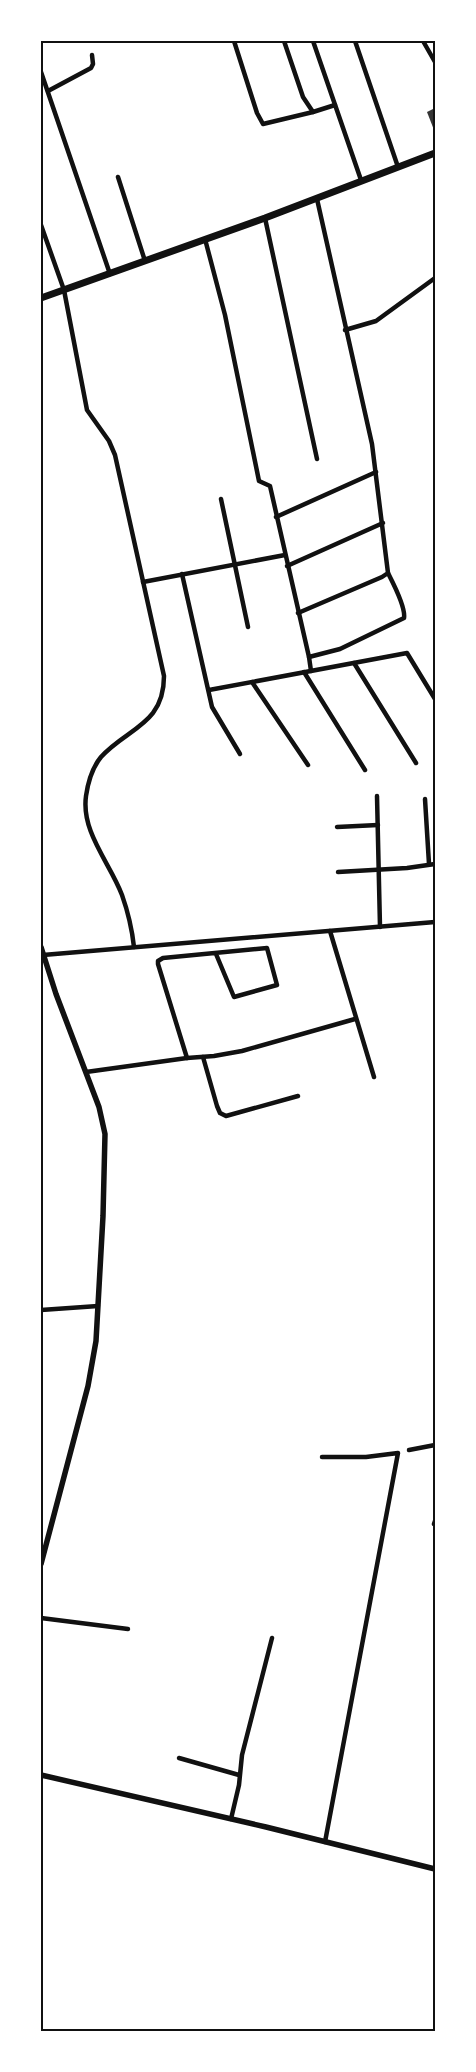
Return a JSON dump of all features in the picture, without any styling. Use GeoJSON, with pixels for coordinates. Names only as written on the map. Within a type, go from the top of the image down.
{"type":"FeatureCollection","features":[{"type":"Feature","properties":{"kind":"main road"},"geometry":{"type":"LineString","coordinates":[[41,298],[317,199],[361,180],[435,153]]}},
{"type":"Feature","properties":{"kind":"street"},"geometry":{"type":"LineString","coordinates":[[234,41],[257,113],[263,124],[334,105]]}},
{"type":"Feature","properties":{"kind":"street"},"geometry":{"type":"LineString","coordinates":[[284,41],[302,97],[313,112]]}},
{"type":"Feature","properties":{"kind":"street"},"geometry":{"type":"LineString","coordinates":[[313,41],[361,180]]}},
{"type":"Feature","properties":{"kind":"street"},"geometry":{"type":"LineString","coordinates":[[355,41],[398,167]]}},
{"type":"Feature","properties":{"kind":"street"},"geometry":{"type":"LineString","coordinates":[[423,41],[435,62]]}},
{"type":"Feature","properties":{"kind":"street"},"geometry":{"type":"LineString","coordinates":[[48,91],[91,68],[92,55]]}},
{"type":"Feature","properties":{"kind":"street"},"geometry":{"type":"LineString","coordinates":[[41,72],[110,274]]}},
{"type":"Feature","properties":{"kind":"street"},"geometry":{"type":"LineString","coordinates":[[118,177],[145,261]]}},
{"type":"Feature","properties":{"kind":"street"},"geometry":{"type":"LineString","coordinates":[[309,657],[340,649],[400,620],[405,615],[388,573],[372,444],[317,199]]}},
{"type":"Feature","properties":{"kind":"street"},"geometry":{"type":"LineString","coordinates":[[265,218],[318,459]]}},
{"type":"Feature","properties":{"kind":"street"},"geometry":{"type":"LineString","coordinates":[[41,225],[64,290],[85,402],[91,418],[109,441],[115,455],[162,665],[164,686],[160,700],[152,715],[144,724],[107,752],[93,770],[86,804],[96,845],[122,894],[131,922],[134,947]]}},
{"type":"Feature","properties":{"kind":"street"},"geometry":{"type":"LineString","coordinates":[[206,239],[225,315],[260,481],[270,486],[312,671]]}},
{"type":"Feature","properties":{"kind":"street"},"geometry":{"type":"LineString","coordinates":[[346,330],[376,321],[435,278]]}},
{"type":"Feature","properties":{"kind":"street"},"geometry":{"type":"LineString","coordinates":[[276,517],[376,472]]}},
{"type":"Feature","properties":{"kind":"street"},"geometry":{"type":"LineString","coordinates":[[221,498],[248,627]]}},
{"type":"Feature","properties":{"kind":"street"},"geometry":{"type":"LineString","coordinates":[[287,566],[383,523]]}},
{"type":"Feature","properties":{"kind":"street"},"geometry":{"type":"LineString","coordinates":[[143,582],[285,554]]}},
{"type":"Feature","properties":{"kind":"street"},"geometry":{"type":"LineString","coordinates":[[298,613],[388,573]]}},
{"type":"Feature","properties":{"kind":"street"},"geometry":{"type":"LineString","coordinates":[[182,574],[212,707],[240,754]]}},
{"type":"Feature","properties":{"kind":"street"},"geometry":{"type":"LineString","coordinates":[[209,690],[407,653],[435,699]]}},
{"type":"Feature","properties":{"kind":"street"},"geometry":{"type":"LineString","coordinates":[[354,663],[416,763]]}},
{"type":"Feature","properties":{"kind":"street"},"geometry":{"type":"LineString","coordinates":[[304,672],[365,770]]}},
{"type":"Feature","properties":{"kind":"street"},"geometry":{"type":"LineString","coordinates":[[252,682],[308,765]]}},
{"type":"Feature","properties":{"kind":"street"},"geometry":{"type":"LineString","coordinates":[[377,796],[380,927]]}},
{"type":"Feature","properties":{"kind":"street"},"geometry":{"type":"LineString","coordinates":[[338,872],[432,864],[425,799]]}},
{"type":"Feature","properties":{"kind":"street"},"geometry":{"type":"LineString","coordinates":[[337,827],[378,825]]}},
{"type":"Feature","properties":{"kind":"street"},"geometry":{"type":"LineString","coordinates":[[43,955],[435,922]]}},
{"type":"Feature","properties":{"kind":"street"},"geometry":{"type":"LineString","coordinates":[[330,931],[374,1077]]}},
{"type":"Feature","properties":{"kind":"street"},"geometry":{"type":"LineString","coordinates":[[41,947],[56,994],[99,1108],[105,1134],[103,1216],[96,1341],[88,1386],[41,1564]]}},
{"type":"Feature","properties":{"kind":"street"},"geometry":{"type":"LineString","coordinates":[[187,1058],[158,961],[163,958],[267,948],[277,985],[234,998],[216,954]]}},
{"type":"Feature","properties":{"kind":"street"},"geometry":{"type":"LineString","coordinates":[[86,1072],[242,1051],[355,1019]]}},
{"type":"Feature","properties":{"kind":"street"},"geometry":{"type":"LineString","coordinates":[[203,1057],[217,1106],[220,1112],[226,1116],[298,1096]]}},
{"type":"Feature","properties":{"kind":"street"},"geometry":{"type":"LineString","coordinates":[[41,1310],[98,1306]]}},
{"type":"Feature","properties":{"kind":"street"},"geometry":{"type":"LineString","coordinates":[[408,1450],[435,1446]]}},
{"type":"Feature","properties":{"kind":"street"},"geometry":{"type":"LineString","coordinates":[[322,1457],[366,1457],[398,1453],[325,1842]]}},
{"type":"Feature","properties":{"kind":"street"},"geometry":{"type":"LineString","coordinates":[[41,1618],[128,1629]]}},
{"type":"Feature","properties":{"kind":"street"},"geometry":{"type":"LineString","coordinates":[[231,1819],[239,1785],[242,1755],[272,1638]]}},
{"type":"Feature","properties":{"kind":"street"},"geometry":{"type":"LineString","coordinates":[[179,1758],[239,1775]]}},
{"type":"Feature","properties":{"kind":"street"},"geometry":{"type":"LineString","coordinates":[[41,1775],[435,1869]]}},
{"type":"Feature","properties":{"kind":"building"},"geometry":{"type":"Polygon","coordinates":[[[435,108],[435,129],[434,130],[427,112],[435,108]]]}}]}
